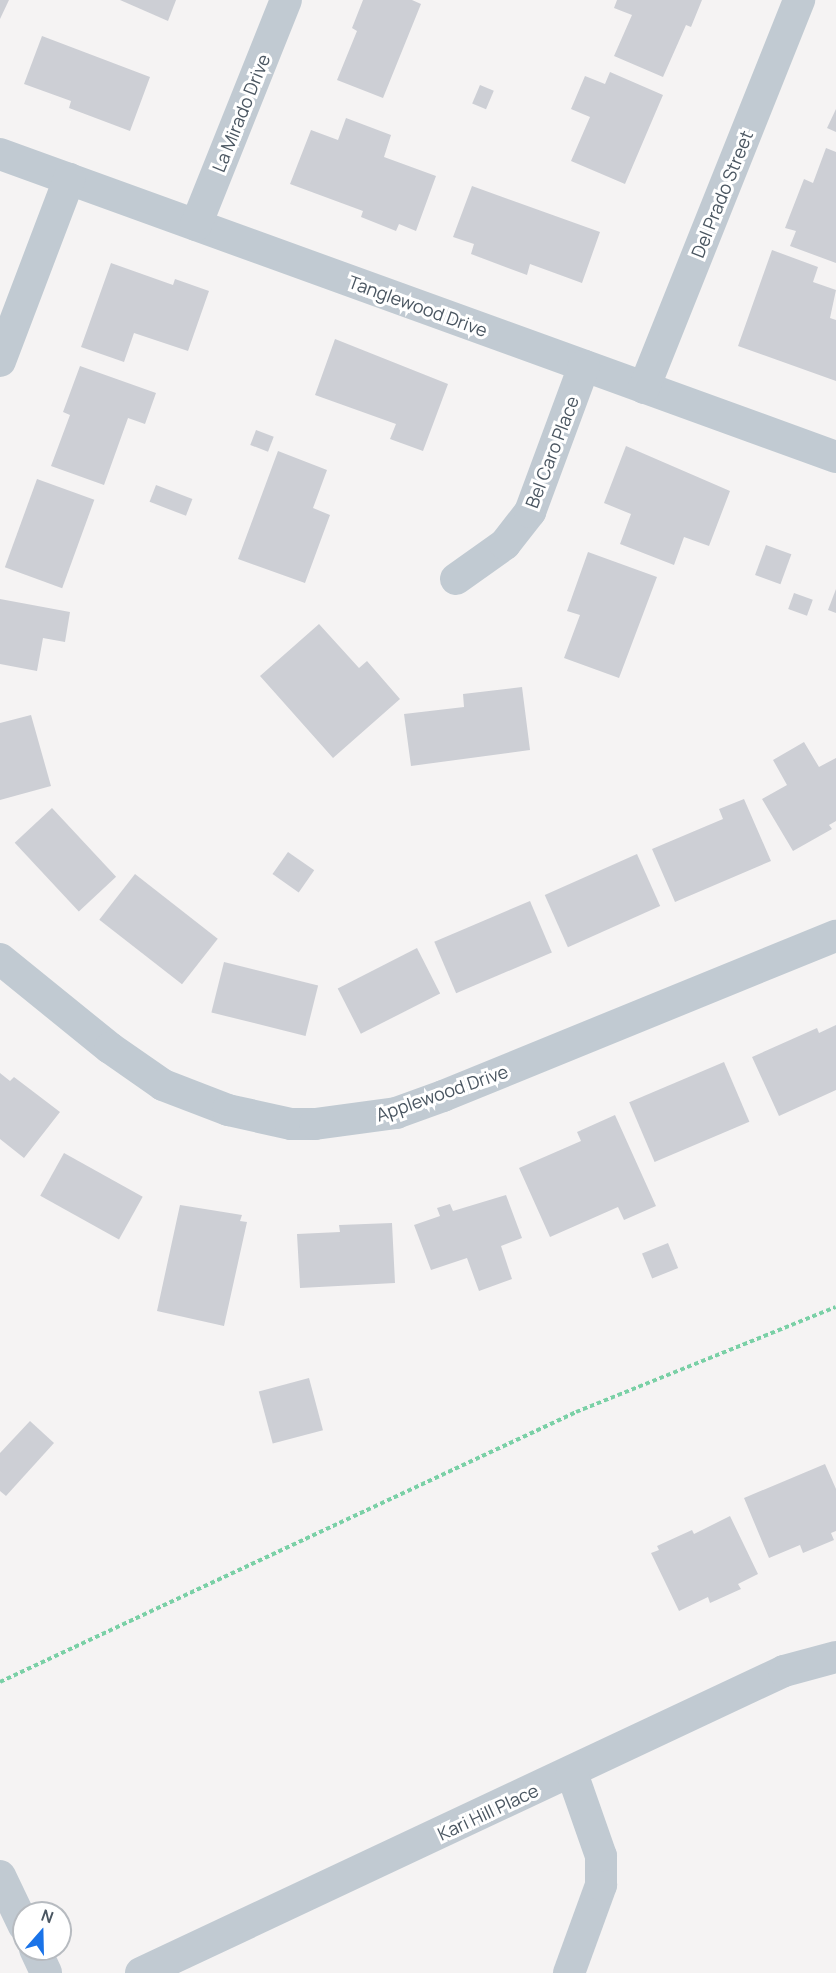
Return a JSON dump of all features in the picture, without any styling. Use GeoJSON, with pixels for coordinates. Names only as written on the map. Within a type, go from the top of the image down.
{"type":"FeatureCollection","features":[{"type":"Feature","properties":{"kind":"street","name":"La Mirado Drive"},"geometry":{"type":"LineString","coordinates":[[196,225],[286,0]]}},
{"type":"Feature","properties":{"kind":"street","name":"Del Prado Street"},"geometry":{"type":"LineString","coordinates":[[644,388],[799,0]]}},
{"type":"Feature","properties":{"kind":"street","name":"Tanglewood Drive"},"geometry":{"type":"LineString","coordinates":[[0,154],[836,457]]}},
{"type":"Feature","properties":{"kind":"street"},"geometry":{"type":"LineString","coordinates":[[0,361],[69,179]]}},
{"type":"Feature","properties":{"kind":"street","name":"Bel Caro Place"},"geometry":{"type":"LineString","coordinates":[[456,579],[506,544],[530,512],[584,366]]}},
{"type":"Feature","properties":{"kind":"street","name":"Applewood Drive"},"geometry":{"type":"LineString","coordinates":[[0,959],[110,1048],[163,1085],[228,1110],[291,1124],[315,1124],[370,1119],[434,1100],[836,936]]}},
{"type":"Feature","properties":{"kind":"street","name":"Kari Hill Place"},"geometry":{"type":"LineString","coordinates":[[141,1973],[572,1773],[784,1671],[836,1657]]}},
{"type":"Feature","properties":{"kind":"street"},"geometry":{"type":"LineString","coordinates":[[569,1973],[601,1885],[601,1857],[572,1773]]}},
{"type":"Feature","properties":{"kind":"street"},"geometry":{"type":"LineString","coordinates":[[0,1876],[12,1901]]}},
{"type":"Feature","properties":{"kind":"path"},"geometry":{"type":"LineString","coordinates":[[0,1682],[576,1412],[836,1307]]}},
{"type":"Feature","properties":{"kind":"building"},"geometry":{"type":"Polygon","coordinates":[[[0,0],[9,0],[0,19],[0,0]]]}},
{"type":"Feature","properties":{"kind":"building"},"geometry":{"type":"Polygon","coordinates":[[[120,0],[176,0],[168,21],[120,0]]]}},
{"type":"Feature","properties":{"kind":"building"},"geometry":{"type":"Polygon","coordinates":[[[363,0],[412,0],[421,4],[383,98],[337,80],[357,31],[352,28],[363,0]]]}},
{"type":"Feature","properties":{"kind":"building"},"geometry":{"type":"Polygon","coordinates":[[[617,0],[702,0],[691,27],[686,25],[663,77],[614,56],[632,15],[614,8],[617,0]]]}},
{"type":"Feature","properties":{"kind":"building"},"geometry":{"type":"Polygon","coordinates":[[[42,36],[150,77],[130,131],[69,108],[71,101],[24,84],[42,36]]]}},
{"type":"Feature","properties":{"kind":"building"},"geometry":{"type":"Polygon","coordinates":[[[610,72],[663,95],[625,184],[571,161],[590,117],[571,109],[585,76],[605,84],[610,72]]]}},
{"type":"Feature","properties":{"kind":"building"},"geometry":{"type":"Polygon","coordinates":[[[480,85],[494,91],[486,109],[472,103],[480,85]]]}},
{"type":"Feature","properties":{"kind":"building"},"geometry":{"type":"Polygon","coordinates":[[[836,109],[836,132],[827,128],[836,109]]]}},
{"type":"Feature","properties":{"kind":"building"},"geometry":{"type":"Polygon","coordinates":[[[346,118],[391,135],[384,157],[436,176],[416,231],[399,224],[396,231],[361,217],[363,211],[290,184],[311,130],[338,140],[346,118]]]}},
{"type":"Feature","properties":{"kind":"building"},"geometry":{"type":"Polygon","coordinates":[[[826,148],[836,152],[836,263],[790,246],[796,231],[785,228],[804,179],[813,183],[826,148]]]}},
{"type":"Feature","properties":{"kind":"building"},"geometry":{"type":"Polygon","coordinates":[[[472,186],[600,232],[582,283],[530,264],[527,275],[471,254],[474,244],[453,237],[472,186]]]}},
{"type":"Feature","properties":{"kind":"building"},"geometry":{"type":"Polygon","coordinates":[[[772,250],[818,267],[813,282],[836,290],[830,318],[836,320],[836,381],[738,346],[772,250]]]}},
{"type":"Feature","properties":{"kind":"building"},"geometry":{"type":"Polygon","coordinates":[[[111,263],[173,285],[175,279],[209,291],[188,351],[134,333],[124,362],[81,347],[111,263]]]}},
{"type":"Feature","properties":{"kind":"building"},"geometry":{"type":"Polygon","coordinates":[[[335,339],[448,384],[423,451],[390,439],[396,424],[315,395],[335,339]]]}},
{"type":"Feature","properties":{"kind":"building"},"geometry":{"type":"Polygon","coordinates":[[[80,366],[156,393],[145,424],[128,418],[104,485],[51,466],[70,415],[63,412],[80,366]]]}},
{"type":"Feature","properties":{"kind":"building"},"geometry":{"type":"Polygon","coordinates":[[[256,430],[274,437],[268,452],[250,445],[256,430]]]}},
{"type":"Feature","properties":{"kind":"building"},"geometry":{"type":"Polygon","coordinates":[[[626,446],[730,491],[709,546],[684,537],[674,565],[620,544],[631,514],[604,503],[626,446]]]}},
{"type":"Feature","properties":{"kind":"building"},"geometry":{"type":"Polygon","coordinates":[[[278,451],[327,470],[313,508],[330,515],[305,583],[238,559],[278,451]]]}},
{"type":"Feature","properties":{"kind":"building"},"geometry":{"type":"Polygon","coordinates":[[[37,479],[94,500],[62,588],[5,567],[37,479]]]}},
{"type":"Feature","properties":{"kind":"building"},"geometry":{"type":"Polygon","coordinates":[[[156,485],[192,499],[186,516],[150,502],[156,485]]]}},
{"type":"Feature","properties":{"kind":"building"},"geometry":{"type":"Polygon","coordinates":[[[766,545],[791,554],[780,584],[755,575],[766,545]]]}},
{"type":"Feature","properties":{"kind":"building"},"geometry":{"type":"Polygon","coordinates":[[[588,552],[657,577],[619,678],[564,658],[580,615],[567,611],[588,552]]]}},
{"type":"Feature","properties":{"kind":"building"},"geometry":{"type":"Polygon","coordinates":[[[836,589],[836,613],[828,610],[836,589]]]}},
{"type":"Feature","properties":{"kind":"building"},"geometry":{"type":"Polygon","coordinates":[[[794,593],[813,600],[807,616],[788,609],[794,593]]]}},
{"type":"Feature","properties":{"kind":"building"},"geometry":{"type":"Polygon","coordinates":[[[0,599],[70,612],[65,642],[43,638],[37,671],[0,664],[0,599]]]}},
{"type":"Feature","properties":{"kind":"building"},"geometry":{"type":"Polygon","coordinates":[[[319,624],[359,668],[367,661],[400,699],[333,758],[260,676],[319,624]]]}},
{"type":"Feature","properties":{"kind":"building"},"geometry":{"type":"Polygon","coordinates":[[[522,687],[530,750],[411,766],[404,714],[464,707],[463,694],[522,687]]]}},
{"type":"Feature","properties":{"kind":"building"},"geometry":{"type":"Polygon","coordinates":[[[31,715],[51,786],[0,800],[0,723],[31,715]]]}},
{"type":"Feature","properties":{"kind":"building"},"geometry":{"type":"Polygon","coordinates":[[[804,742],[819,767],[836,758],[836,821],[829,825],[832,829],[793,851],[762,799],[787,785],[773,760],[804,742]]]}},
{"type":"Feature","properties":{"kind":"building"},"geometry":{"type":"Polygon","coordinates":[[[744,799],[771,861],[675,902],[652,849],[723,819],[719,809],[744,799]]]}},
{"type":"Feature","properties":{"kind":"building"},"geometry":{"type":"Polygon","coordinates":[[[52,808],[116,877],[79,912],[15,843],[52,808]]]}},
{"type":"Feature","properties":{"kind":"building"},"geometry":{"type":"Polygon","coordinates":[[[288,852],[314,870],[299,892],[273,874],[288,852]]]}},
{"type":"Feature","properties":{"kind":"building"},"geometry":{"type":"Polygon","coordinates":[[[637,854],[660,906],[568,947],[545,895],[637,854]]]}},
{"type":"Feature","properties":{"kind":"building"},"geometry":{"type":"Polygon","coordinates":[[[135,874],[218,939],[182,984],[99,920],[135,874]]]}},
{"type":"Feature","properties":{"kind":"building"},"geometry":{"type":"Polygon","coordinates":[[[530,901],[552,953],[456,993],[434,942],[530,901]]]}},
{"type":"Feature","properties":{"kind":"building"},"geometry":{"type":"Polygon","coordinates":[[[417,948],[440,993],[361,1034],[338,988],[417,948]]]}},
{"type":"Feature","properties":{"kind":"building"},"geometry":{"type":"Polygon","coordinates":[[[224,962],[318,985],[306,1036],[211,1012],[224,962]]]}},
{"type":"Feature","properties":{"kind":"building"},"geometry":{"type":"Polygon","coordinates":[[[836,1025],[836,1090],[779,1116],[752,1057],[817,1028],[819,1033],[836,1025]]]}},
{"type":"Feature","properties":{"kind":"building"},"geometry":{"type":"Polygon","coordinates":[[[724,1062],[749,1122],[655,1162],[629,1102],[724,1062]]]}},
{"type":"Feature","properties":{"kind":"building"},"geometry":{"type":"Polygon","coordinates":[[[0,1073],[10,1081],[14,1077],[60,1112],[24,1158],[0,1139],[0,1073]]]}},
{"type":"Feature","properties":{"kind":"building"},"geometry":{"type":"Polygon","coordinates":[[[615,1115],[656,1206],[624,1220],[618,1207],[550,1237],[519,1168],[581,1141],[577,1132],[615,1115]]]}},
{"type":"Feature","properties":{"kind":"building"},"geometry":{"type":"Polygon","coordinates":[[[64,1153],[143,1197],[119,1239],[40,1196],[64,1153]]]}},
{"type":"Feature","properties":{"kind":"building"},"geometry":{"type":"Polygon","coordinates":[[[506,1195],[522,1238],[501,1246],[512,1279],[479,1291],[467,1258],[431,1270],[414,1225],[440,1216],[437,1208],[450,1204],[453,1211],[506,1195]]]}},
{"type":"Feature","properties":{"kind":"building"},"geometry":{"type":"Polygon","coordinates":[[[180,1205],[242,1215],[240,1221],[247,1222],[224,1326],[157,1311],[180,1205]]]}},
{"type":"Feature","properties":{"kind":"building"},"geometry":{"type":"Polygon","coordinates":[[[392,1223],[395,1283],[300,1288],[297,1234],[340,1232],[339,1225],[392,1223]]]}},
{"type":"Feature","properties":{"kind":"building"},"geometry":{"type":"Polygon","coordinates":[[[668,1243],[678,1268],[652,1279],[642,1253],[668,1243]]]}},
{"type":"Feature","properties":{"kind":"building"},"geometry":{"type":"Polygon","coordinates":[[[309,1378],[323,1430],[273,1444],[259,1391],[309,1378]]]}},
{"type":"Feature","properties":{"kind":"building"},"geometry":{"type":"Polygon","coordinates":[[[30,1421],[54,1443],[6,1496],[0,1491],[0,1453],[30,1421]]]}},
{"type":"Feature","properties":{"kind":"building"},"geometry":{"type":"Polygon","coordinates":[[[825,1464],[836,1489],[836,1531],[831,1533],[834,1540],[803,1553],[800,1545],[769,1558],[744,1498],[825,1464]]]}},
{"type":"Feature","properties":{"kind":"building"},"geometry":{"type":"Polygon","coordinates":[[[730,1516],[758,1574],[738,1584],[741,1589],[710,1603],[708,1597],[679,1611],[651,1553],[659,1550],[657,1546],[692,1530],[694,1534],[730,1516]]]}}]}
